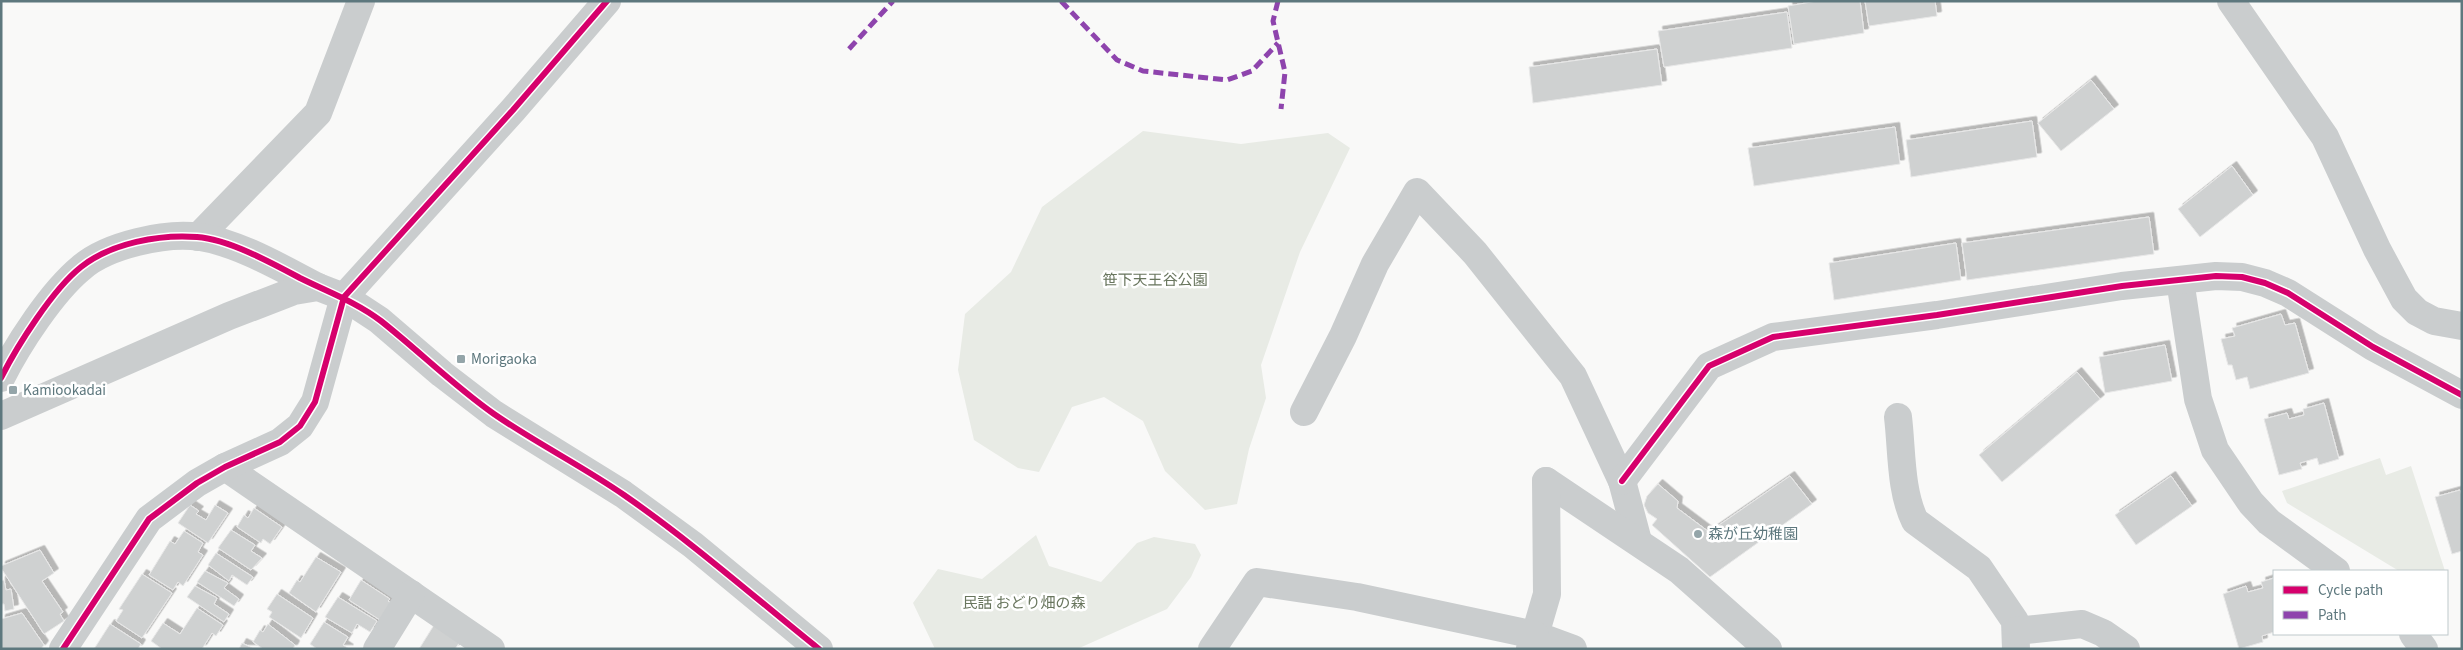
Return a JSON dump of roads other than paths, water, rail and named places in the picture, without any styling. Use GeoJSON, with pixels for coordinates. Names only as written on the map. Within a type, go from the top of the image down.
{"type":"FeatureCollection","features":[{"type":"Feature","properties":{"kind":"street"},"geometry":{"type":"LineString","coordinates":[[198,237],[318,113],[361,1]]}},
{"type":"Feature","properties":{"kind":"street"},"geometry":{"type":"LineString","coordinates":[[63,649],[149,519],[197,483],[225,467],[280,442],[300,426],[315,402],[344,297],[526,96],[607,1]]}},
{"type":"Feature","properties":{"kind":"street"},"geometry":{"type":"LineString","coordinates":[[2230,1],[2325,137],[2377,248],[2404,300],[2417,312],[2434,321],[2462,326]]}},
{"type":"Feature","properties":{"kind":"street"},"geometry":{"type":"LineString","coordinates":[[1304,412],[1375,264],[1417,192],[1475,253],[1573,376],[1622,481],[1638,541]]}},
{"type":"Feature","properties":{"kind":"street"},"geometry":{"type":"LineString","coordinates":[[1,378],[45,310],[67,281],[82,266],[135,242],[157,238],[198,237],[229,246],[344,297],[380,320],[442,374],[494,414],[622,494],[685,540],[820,649]]}},
{"type":"Feature","properties":{"kind":"street"},"geometry":{"type":"LineString","coordinates":[[1622,481],[1708,366],[1773,336],[2216,276],[2242,277],[2265,283],[2295,297],[2372,347],[2462,395]]}},
{"type":"Feature","properties":{"kind":"street"},"geometry":{"type":"LineString","coordinates":[[2180,280],[2198,399],[2215,450],[2251,504],[2269,522],[2335,570]]}},
{"type":"Feature","properties":{"kind":"street"},"geometry":{"type":"LineString","coordinates":[[1,416],[246,309],[294,291],[318,287]]}},
{"type":"Feature","properties":{"kind":"street"},"geometry":{"type":"LineString","coordinates":[[1898,417],[1909,509],[1915,520],[1980,568],[2015,621],[2016,640],[2082,624],[2103,633],[2126,649]]}},
{"type":"Feature","properties":{"kind":"street"},"geometry":{"type":"LineString","coordinates":[[225,467],[491,649]]}},
{"type":"Feature","properties":{"kind":"street"},"geometry":{"type":"LineString","coordinates":[[1532,642],[1548,594],[1546,481],[1679,570],[1768,649]]}},
{"type":"Feature","properties":{"kind":"street"},"geometry":{"type":"LineString","coordinates":[[1212,649],[1257,582],[1357,597],[1532,642],[1573,649]]}},
{"type":"Feature","properties":{"kind":"street"},"geometry":{"type":"LineString","coordinates":[[377,649],[411,594]]}},
{"type":"Feature","properties":{"kind":"street"},"geometry":{"type":"LineString","coordinates":[[2414,635],[2424,649]]}},
{"type":"Feature","properties":{"kind":"place","name":"Morigaoka"},"geometry":{"type":"Point","coordinates":[461,359]}},
{"type":"Feature","properties":{"kind":"place","name":"Kamiookadai"},"geometry":{"type":"Point","coordinates":[13,390]}},
{"type":"Feature","properties":{"kind":"place","name":"森が丘幼稚園"},"geometry":{"type":"Point","coordinates":[1698,534]}},
{"type":"Feature","properties":{"kind":"park label","name":"笹下天王谷公園"},"geometry":{"type":"Point","coordinates":[1155,280]}},
{"type":"Feature","properties":{"kind":"park label","name":"民話 おどり畑の森"},"geometry":{"type":"Point","coordinates":[1024,603]}}]}
